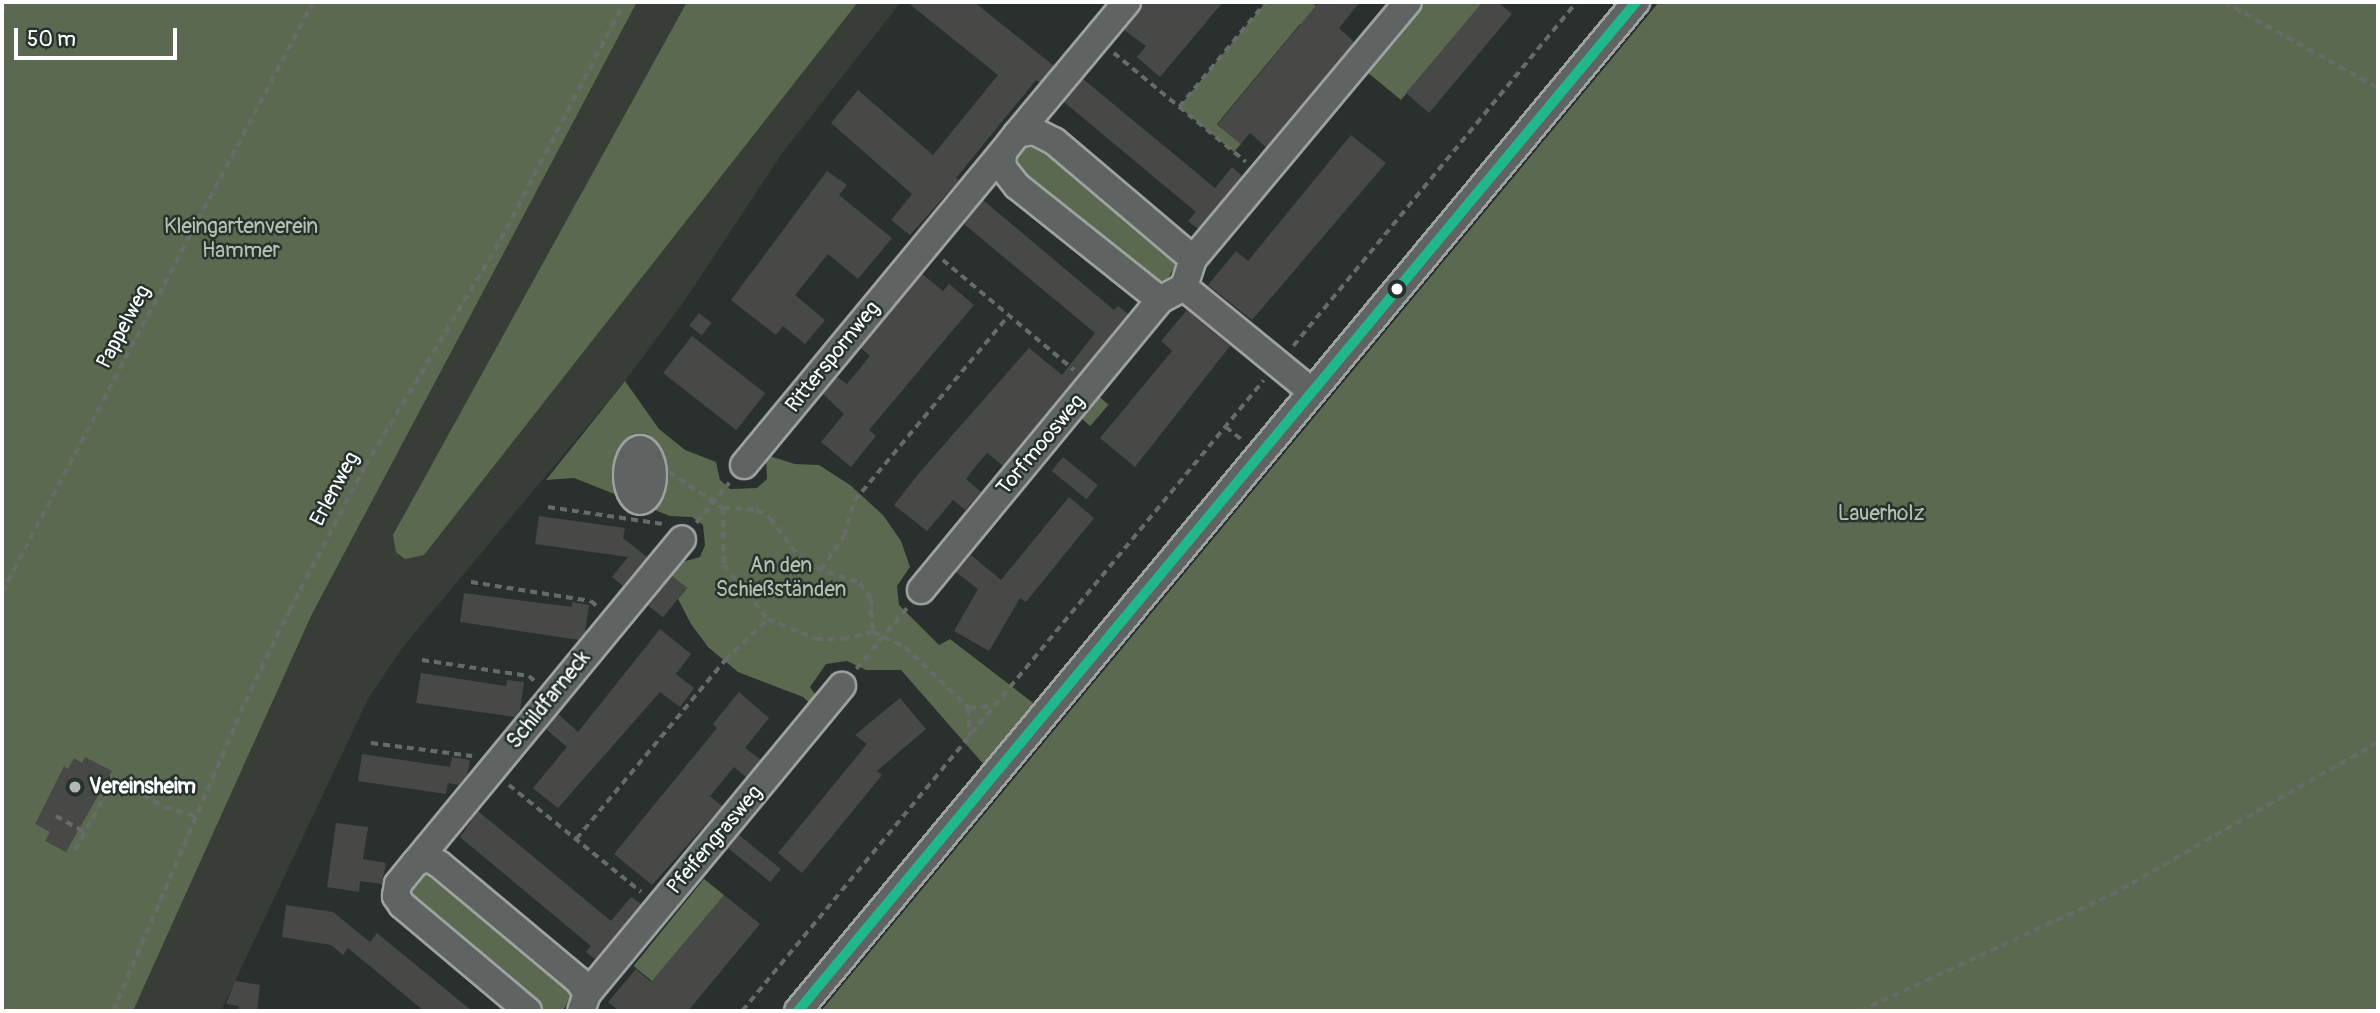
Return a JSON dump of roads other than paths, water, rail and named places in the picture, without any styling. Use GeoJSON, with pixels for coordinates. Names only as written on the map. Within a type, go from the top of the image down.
{"type":"FeatureCollection","features":[{"type":"Feature","properties":{"kind":"street","name":"Ritterspornweg"},"geometry":{"type":"LineString","coordinates":[[744,465],[1127,2]]}},
{"type":"Feature","properties":{"kind":"street"},"geometry":{"type":"LineString","coordinates":[[1193,259],[1054,141],[1034,131],[1010,143],[1002,167],[1017,186],[1160,300],[1184,287],[1193,259],[1408,2]]}},
{"type":"Feature","properties":{"kind":"street"},"geometry":{"type":"LineString","coordinates":[[798,1011],[1636,2]]}},
{"type":"Feature","properties":{"kind":"street"},"geometry":{"type":"LineString","coordinates":[[1184,287],[1311,391]]}},
{"type":"Feature","properties":{"kind":"street","name":"Torfmoosweg"},"geometry":{"type":"LineString","coordinates":[[921,590],[1160,300]]}},
{"type":"Feature","properties":{"kind":"street","name":"Schildfarneck"},"geometry":{"type":"LineString","coordinates":[[528,1011],[402,905],[396,896],[398,884],[682,539]]}},
{"type":"Feature","properties":{"kind":"street","name":"Pfeifengrasweg"},"geometry":{"type":"LineString","coordinates":[[584,1003],[659,906],[842,686]]}},
{"type":"Feature","properties":{"kind":"street"},"geometry":{"type":"LineString","coordinates":[[416,862],[428,859],[439,864],[579,981],[584,1003]]}},
{"type":"Feature","properties":{"kind":"place","name":"Vereinsheim"},"geometry":{"type":"Point","coordinates":[75,787]}},
{"type":"Feature","properties":{"kind":"park label","name":"Kleingartenverein Hammer"},"geometry":{"type":"Point","coordinates":[241,239]}},
{"type":"Feature","properties":{"kind":"park label","name":"Lauerholz"},"geometry":{"type":"Point","coordinates":[1881,514]}},
{"type":"Feature","properties":{"kind":"park label","name":"An den Schießständen"},"geometry":{"type":"Point","coordinates":[781,578]}}]}
